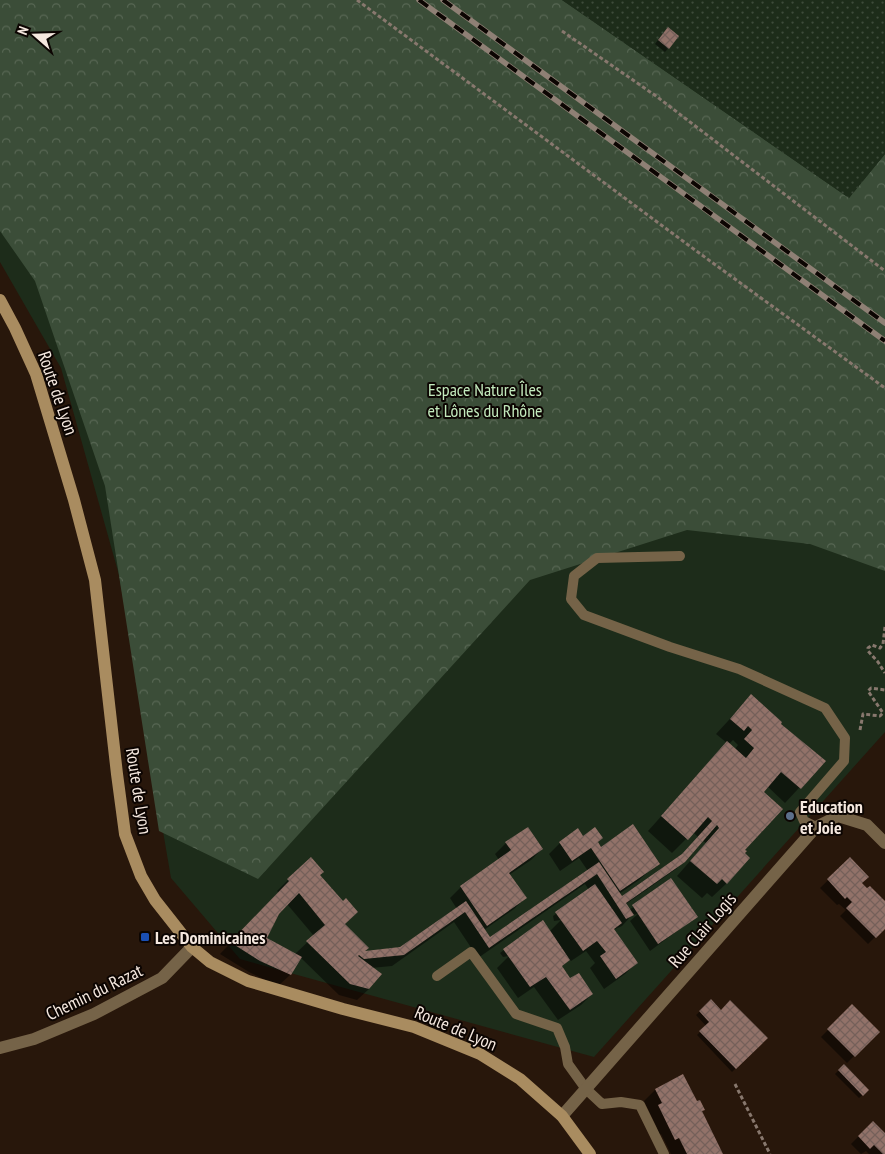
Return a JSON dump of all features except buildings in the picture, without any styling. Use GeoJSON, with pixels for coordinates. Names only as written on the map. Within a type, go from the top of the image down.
{"type":"FeatureCollection","features":[{"type":"Feature","properties":{"kind":"main road","name":"Route de Lyon"},"geometry":{"type":"LineString","coordinates":[[0,300],[16,328],[36,374],[74,500],[95,580],[117,774],[126,834],[141,876],[155,900],[192,948],[210,962],[248,981],[343,1009],[414,1027],[480,1054],[520,1079],[562,1116],[590,1154]]}},
{"type":"Feature","properties":{"kind":"street","name":"Rue Clair Logis"},"geometry":{"type":"LineString","coordinates":[[562,1116],[816,827],[838,816],[867,826],[885,843]]}},
{"type":"Feature","properties":{"kind":"street","name":"Chemin du Razat"},"geometry":{"type":"LineString","coordinates":[[0,1048],[34,1039],[94,1014],[162,978],[192,948]]}},
{"type":"Feature","properties":{"kind":"lane"},"geometry":{"type":"LineString","coordinates":[[680,556],[597,558],[574,576],[571,599],[584,615],[670,647],[739,669],[825,708],[844,738],[844,761],[800,812],[804,821],[816,827]]}},
{"type":"Feature","properties":{"kind":"lane"},"geometry":{"type":"LineString","coordinates":[[437,976],[471,952],[516,1014],[557,1028],[565,1047],[568,1064],[586,1089],[602,1104],[621,1102],[640,1105],[664,1154]]}},
{"type":"Feature","properties":{"kind":"path"},"geometry":{"type":"LineString","coordinates":[[357,0],[885,388]]}},
{"type":"Feature","properties":{"kind":"path"},"geometry":{"type":"LineString","coordinates":[[562,31],[656,96],[885,271]]}},
{"type":"Feature","properties":{"kind":"path"},"geometry":{"type":"LineString","coordinates":[[885,627],[883,644],[880,648],[872,645],[868,648],[868,651],[885,673]]}},
{"type":"Feature","properties":{"kind":"path"},"geometry":{"type":"LineString","coordinates":[[844,738],[860,730],[864,714],[880,716],[883,713],[868,691],[871,688],[885,690]]}},
{"type":"Feature","properties":{"kind":"path"},"geometry":{"type":"LineString","coordinates":[[735,1084],[770,1154]]}},
{"type":"Feature","properties":{"kind":"green space","name":"Espace Nature Îles et Lônes du Rhône"},"geometry":{"type":"Polygon","coordinates":[[[0,0],[885,0],[885,732],[594,1057],[240,959],[171,878],[119,575],[61,368],[0,262],[0,0]]]}},
{"type":"Feature","properties":{"kind":"green space","name":"Espace Nature Îles et Lônes du Rhône"},"geometry":{"type":"Polygon","coordinates":[[[0,0],[562,0],[849,198],[885,154],[885,571],[810,544],[687,530],[530,580],[258,879],[159,831],[105,486],[35,281],[0,231],[0,0]]]}},
{"type":"Feature","properties":{"kind":"green space"},"geometry":{"type":"Polygon","coordinates":[[[562,0],[885,0],[885,154],[849,198],[562,0]]]}},
{"type":"Feature","properties":{"kind":"railway"},"geometry":{"type":"LineString","coordinates":[[419,0],[885,341]]}},
{"type":"Feature","properties":{"kind":"railway"},"geometry":{"type":"LineString","coordinates":[[443,0],[885,323]]}},
{"type":"Feature","properties":{"kind":"place","name":"Education et Joie"},"geometry":{"type":"Point","coordinates":[790,816]}},
{"type":"Feature","properties":{"kind":"place","name":"Les Dominicaines"},"geometry":{"type":"Point","coordinates":[145,937]}}]}
